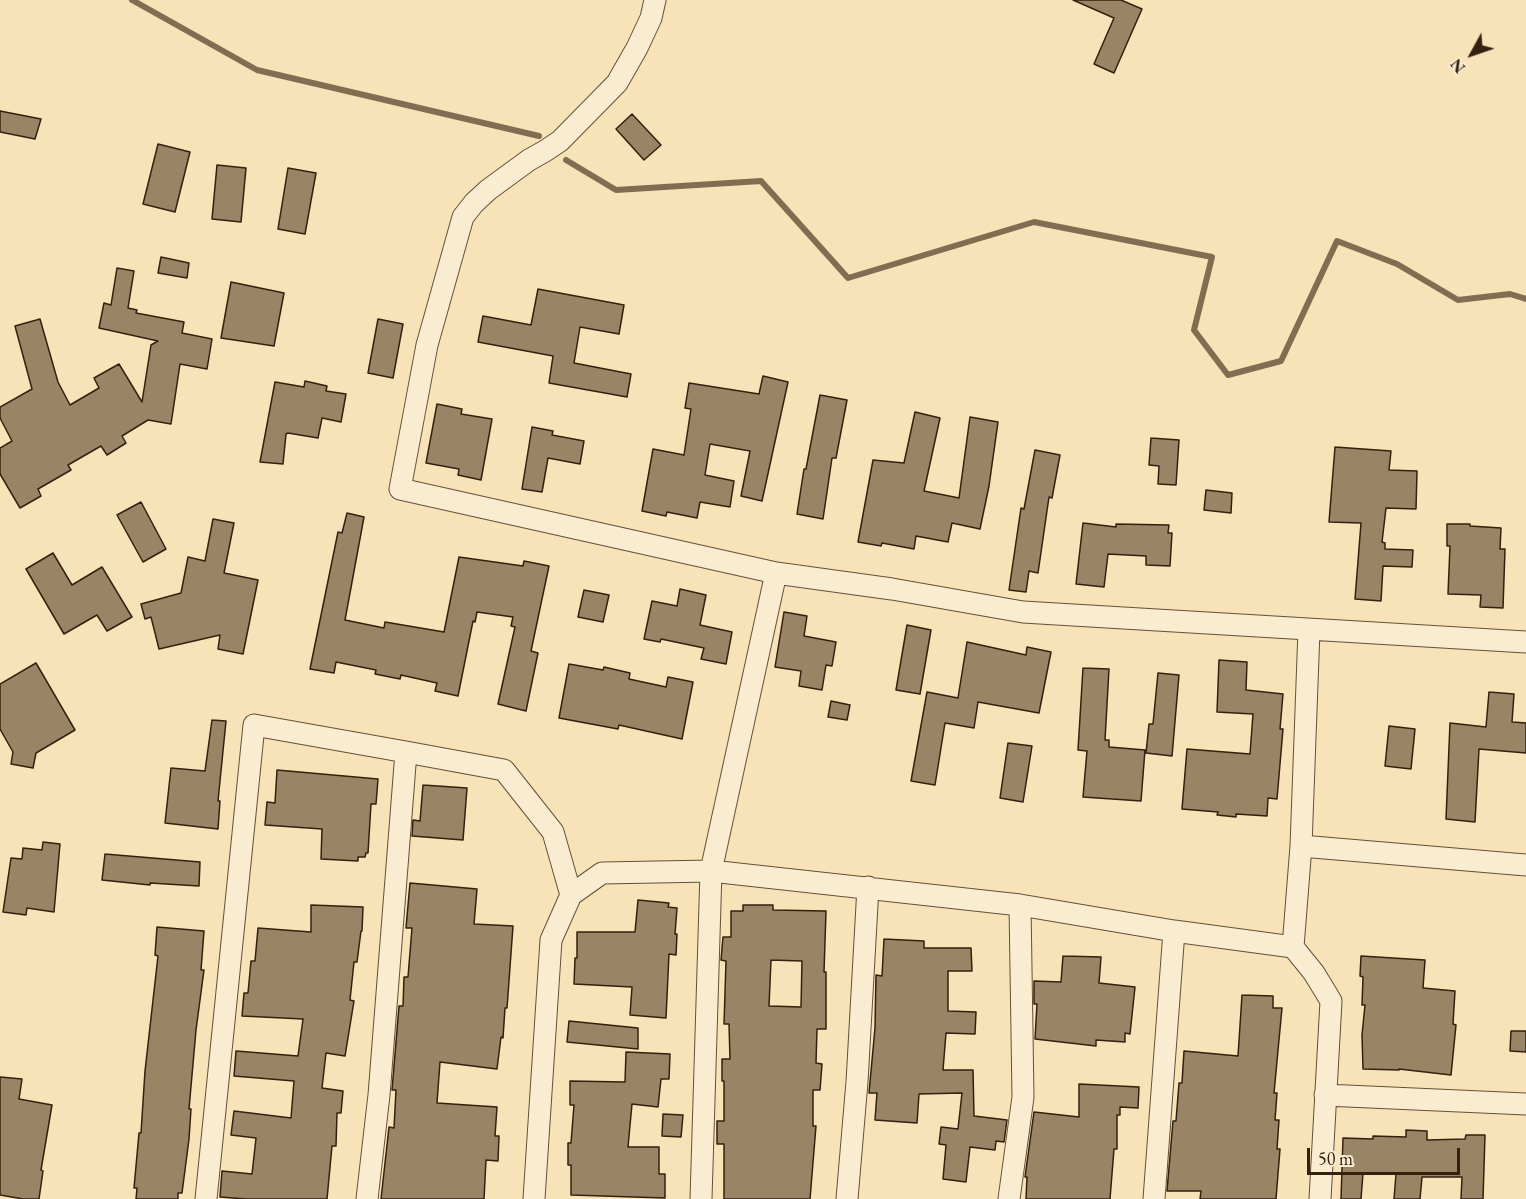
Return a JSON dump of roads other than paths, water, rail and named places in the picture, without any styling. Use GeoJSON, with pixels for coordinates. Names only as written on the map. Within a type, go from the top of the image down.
{"type":"FeatureCollection","features":[{"type":"Feature","properties":{"kind":"street"},"geometry":{"type":"LineString","coordinates":[[655,0],[651,18],[637,48],[616,83],[560,141],[488,190],[463,217],[428,345],[400,489],[776,573],[892,589],[1023,612],[1526,642]]}},
{"type":"Feature","properties":{"kind":"street"},"geometry":{"type":"LineString","coordinates":[[701,1199],[711,871],[776,573]]}},
{"type":"Feature","properties":{"kind":"street"},"geometry":{"type":"LineString","coordinates":[[1310,630],[1301,846],[1293,947],[1314,973],[1331,1001],[1320,1199]]}},
{"type":"Feature","properties":{"kind":"street"},"geometry":{"type":"LineString","coordinates":[[206,1199],[254,726],[504,770],[553,832],[571,895]]}},
{"type":"Feature","properties":{"kind":"street"},"geometry":{"type":"LineString","coordinates":[[368,1199],[380,1095],[406,752]]}},
{"type":"Feature","properties":{"kind":"street"},"geometry":{"type":"LineString","coordinates":[[1301,846],[1526,865]]}},
{"type":"Feature","properties":{"kind":"street"},"geometry":{"type":"LineString","coordinates":[[534,1199],[551,940],[571,895],[602,873],[711,871],[868,887],[1020,905],[1174,932],[1293,947]]}},
{"type":"Feature","properties":{"kind":"street"},"geometry":{"type":"LineString","coordinates":[[847,1199],[857,1082],[868,887]]}},
{"type":"Feature","properties":{"kind":"street"},"geometry":{"type":"LineString","coordinates":[[1009,1199],[1023,1097],[1020,905]]}},
{"type":"Feature","properties":{"kind":"street"},"geometry":{"type":"LineString","coordinates":[[1154,1199],[1174,932]]}},
{"type":"Feature","properties":{"kind":"street"},"geometry":{"type":"LineString","coordinates":[[1325,1095],[1526,1104]]}},
{"type":"Feature","properties":{"kind":"waterway"},"geometry":{"type":"LineString","coordinates":[[132,0],[257,70],[539,136]]}},
{"type":"Feature","properties":{"kind":"waterway"},"geometry":{"type":"LineString","coordinates":[[566,160],[616,190],[761,181],[848,278],[1034,222],[1212,257],[1194,330],[1228,375],[1281,361],[1337,241],[1397,264],[1458,300],[1510,294],[1526,299]]}}]}
